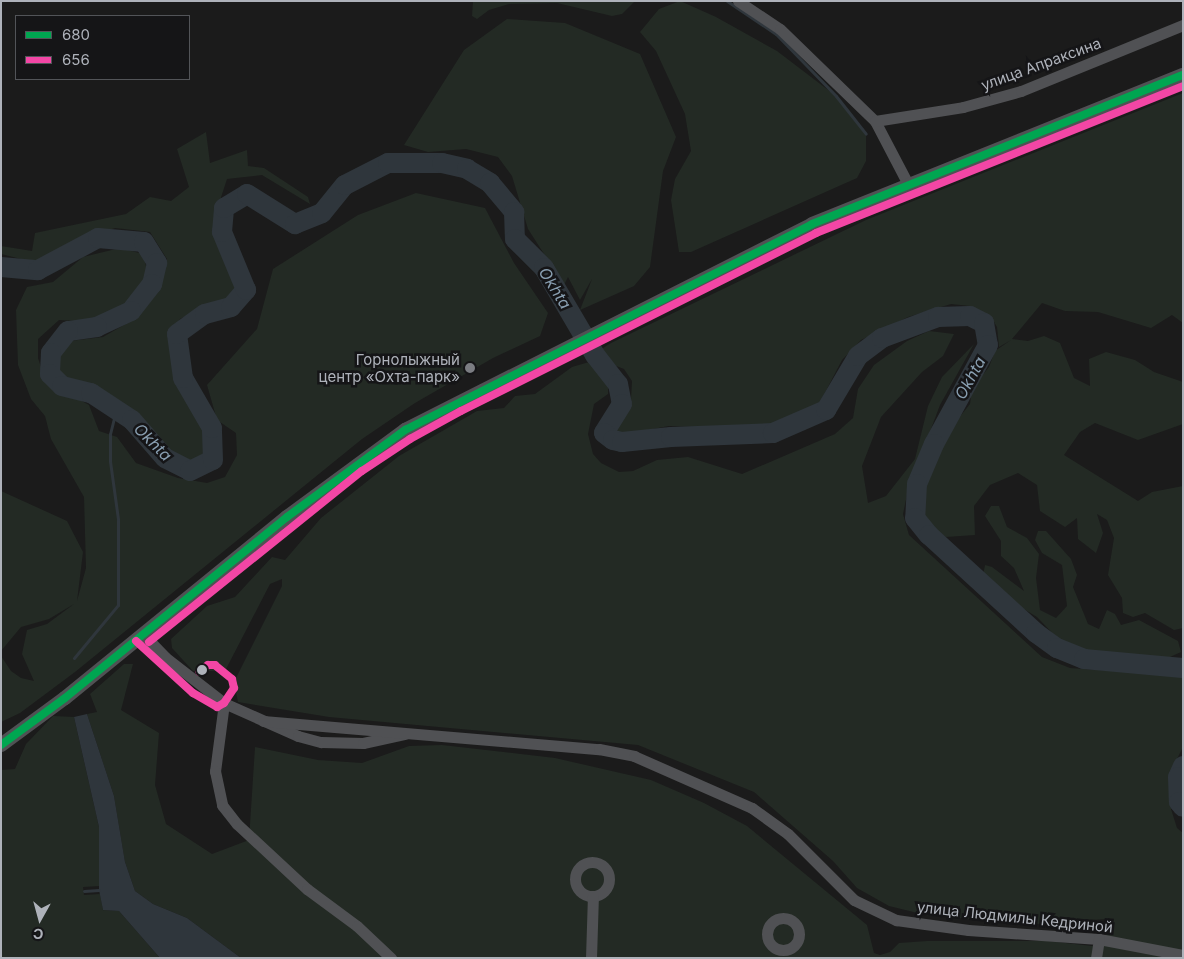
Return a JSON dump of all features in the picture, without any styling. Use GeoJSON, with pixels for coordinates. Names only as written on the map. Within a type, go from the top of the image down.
{"type":"FeatureCollection","features":[{"type":"Feature","properties":{"kind":"street"},"geometry":{"type":"LineString","coordinates":[[738,1],[780,29],[875,121],[908,184]]}},
{"type":"Feature","properties":{"kind":"street","name":"улица Апраксина"},"geometry":{"type":"LineString","coordinates":[[875,121],[963,107],[1021,90],[1183,26]]}},
{"type":"Feature","properties":{"kind":"street"},"geometry":{"type":"LineString","coordinates":[[1,745],[364,458],[456,402],[812,224],[1183,75]]}},
{"type":"Feature","properties":{"kind":"street","name":"улица Людмилы Кедриной"},"geometry":{"type":"LineString","coordinates":[[143,634],[165,657],[224,703],[298,736],[321,742],[379,742],[416,731],[600,749],[634,756],[752,808],[788,834],[854,900],[896,920],[968,930],[1099,939],[1183,955]]}},
{"type":"Feature","properties":{"kind":"street"},"geometry":{"type":"LineString","coordinates":[[224,703],[215,772],[222,805],[237,824],[307,889],[357,926],[391,958]]}},
{"type":"Feature","properties":{"kind":"street"},"geometry":{"type":"LineString","coordinates":[[591,958],[593,896]]}},
{"type":"Feature","properties":{"kind":"street"},"geometry":{"type":"LineString","coordinates":[[1096,958],[1099,939]]}},
{"type":"Feature","properties":{"kind":"shaded area"},"geometry":{"type":"Polygon","coordinates":[[[473,1],[635,1],[622,14],[612,16],[557,3],[509,4],[489,10],[477,19],[472,16],[473,1]]]}},
{"type":"Feature","properties":{"kind":"shaded area"},"geometry":{"type":"Polygon","coordinates":[[[680,1],[716,17],[777,51],[836,96],[866,134],[866,161],[857,178],[691,252],[679,252],[671,200],[675,179],[691,151],[685,114],[656,51],[640,32],[659,9],[680,1]]]}},
{"type":"Feature","properties":{"kind":"shaded area"},"geometry":{"type":"Polygon","coordinates":[[[507,19],[565,23],[640,54],[676,137],[663,171],[650,267],[634,286],[580,310],[592,279],[580,300],[568,277],[564,285],[528,229],[512,176],[498,157],[466,149],[428,152],[404,145],[464,50],[507,19]]]}},
{"type":"Feature","properties":{"kind":"shaded area"},"geometry":{"type":"Polygon","coordinates":[[[1183,93],[1183,323],[1172,315],[1151,328],[1098,312],[1065,311],[1042,303],[1012,339],[1028,341],[1044,336],[1060,343],[1074,378],[1090,386],[1089,359],[1106,352],[1135,360],[1154,372],[1183,382],[1183,424],[1138,440],[1095,423],[1080,432],[1064,455],[1138,501],[1152,492],[1183,486],[1183,628],[1174,630],[1145,613],[1133,617],[1123,613],[1122,598],[1108,575],[1114,538],[1107,520],[1097,514],[1103,533],[1096,553],[1078,539],[1077,518],[1065,527],[1040,511],[1037,485],[1018,473],[990,485],[974,506],[975,535],[946,537],[929,526],[921,504],[925,477],[954,424],[970,404],[972,389],[989,367],[995,351],[1011,340],[999,347],[997,327],[991,317],[970,306],[951,304],[908,317],[861,340],[842,360],[818,406],[768,425],[733,428],[669,426],[620,435],[615,427],[631,399],[632,381],[624,369],[611,364],[600,350],[611,343],[866,220],[1183,93]]]}},
{"type":"Feature","properties":{"kind":"shaded area"},"geometry":{"type":"Polygon","coordinates":[[[206,132],[210,163],[247,150],[248,166],[264,168],[308,197],[310,204],[262,175],[227,179],[213,222],[237,288],[229,301],[202,308],[180,319],[169,337],[178,387],[204,431],[205,458],[190,463],[171,452],[137,415],[90,387],[65,380],[57,370],[60,356],[70,341],[103,337],[138,317],[159,288],[167,259],[150,232],[115,228],[83,239],[64,256],[37,263],[1,254],[1,246],[32,251],[35,233],[126,214],[150,197],[171,201],[189,187],[177,149],[206,132]]]}},
{"type":"Feature","properties":{"kind":"shaded area"},"geometry":{"type":"Polygon","coordinates":[[[416,193],[485,208],[514,263],[548,313],[540,336],[493,358],[415,403],[362,439],[75,672],[20,713],[1,722],[1,656],[11,671],[21,678],[34,681],[22,654],[27,630],[47,624],[74,604],[49,619],[21,627],[1,651],[1,491],[67,521],[83,552],[77,601],[86,568],[84,497],[51,439],[45,416],[31,399],[18,365],[16,310],[27,287],[53,282],[83,257],[120,248],[143,254],[148,274],[136,298],[92,322],[59,320],[38,339],[38,358],[43,373],[53,385],[89,405],[99,431],[117,437],[136,463],[178,478],[207,483],[225,477],[237,455],[236,433],[217,420],[207,385],[257,329],[273,269],[358,215],[416,193]]]}},
{"type":"Feature","properties":{"kind":"shaded area"},"geometry":{"type":"Polygon","coordinates":[[[929,331],[954,334],[943,356],[922,372],[881,417],[862,466],[868,503],[886,496],[915,459],[928,406],[942,377],[974,344],[940,405],[908,490],[903,514],[909,535],[1042,657],[1070,668],[1183,676],[1183,747],[1170,773],[1171,809],[1177,828],[1183,833],[1183,958],[241,958],[187,918],[153,904],[135,891],[125,862],[114,796],[87,714],[97,712],[90,694],[124,664],[133,664],[121,710],[159,733],[155,785],[166,824],[212,854],[249,840],[255,747],[318,760],[362,763],[409,746],[442,745],[555,758],[651,780],[704,803],[747,826],[867,925],[874,953],[880,955],[890,952],[899,943],[927,941],[1048,941],[1092,946],[1110,931],[1109,919],[1089,920],[1079,927],[930,916],[889,906],[857,888],[833,861],[754,792],[638,745],[329,717],[238,702],[234,682],[282,586],[282,579],[270,584],[225,671],[193,671],[172,648],[171,639],[207,606],[235,597],[272,557],[285,560],[321,518],[399,456],[477,411],[504,408],[515,396],[535,394],[572,367],[589,362],[599,365],[608,379],[608,394],[594,404],[588,434],[593,454],[601,463],[619,472],[633,471],[657,460],[688,457],[742,474],[835,434],[853,418],[858,389],[874,365],[907,341],[929,331]]]}},
{"type":"Feature","properties":{"kind":"shaded area"},"geometry":{"type":"Polygon","coordinates":[[[991,506],[999,506],[1007,527],[1027,538],[1039,554],[1036,578],[1040,610],[1056,618],[1067,606],[1062,565],[1042,553],[1035,540],[1038,531],[1046,531],[1071,559],[1077,575],[1073,587],[1088,624],[1099,629],[1107,610],[1115,614],[1121,625],[1139,620],[1178,641],[1181,652],[1163,660],[1094,653],[1060,641],[1037,617],[1001,595],[983,576],[985,565],[992,567],[1024,591],[1014,568],[1001,556],[1001,541],[985,516],[991,506]]]}},
{"type":"Feature","properties":{"kind":"shaded area"},"geometry":{"type":"Polygon","coordinates":[[[87,714],[114,796],[125,862],[135,891],[153,904],[187,918],[241,958],[160,958],[119,911],[103,910],[99,890],[99,827],[74,717],[87,714]]]}},
{"type":"Feature","properties":{"kind":"shaded area"},"geometry":{"type":"Polygon","coordinates":[[[53,716],[74,717],[99,827],[100,886],[83,887],[84,895],[100,894],[103,910],[119,911],[160,958],[1,958],[1,770],[15,769],[26,744],[53,716]]]}},
{"type":"Feature","properties":{"kind":"waterway"},"geometry":{"type":"LineString","coordinates":[[727,1],[776,34],[836,96],[866,134]]}},
{"type":"Feature","properties":{"kind":"waterway","name":"Okhta"},"geometry":{"type":"LineString","coordinates":[[1,267],[38,270],[98,238],[144,242],[157,263],[152,284],[131,311],[97,327],[68,331],[51,353],[50,374],[62,386],[91,393],[132,420],[165,458],[190,471],[213,460],[212,428],[183,378],[177,334],[205,314],[231,307],[246,290],[222,232],[224,208],[247,194],[295,224],[322,213],[345,185],[388,163],[442,163],[467,169],[490,183],[514,212],[515,239],[544,268],[595,355],[618,384],[622,404],[604,433],[613,440],[622,442],[671,437],[773,433],[826,410],[858,356],[882,338],[938,317],[970,316],[984,323],[988,345],[934,444],[917,484],[915,518],[929,535],[1036,633],[1057,648],[1084,659],[1183,668]]}},
{"type":"Feature","properties":{"kind":"waterway"},"geometry":{"type":"LineString","coordinates":[[74,658],[118,605],[118,519],[110,461],[110,434],[116,410]]}},
{"type":"Feature","properties":{"kind":"waterway","name":"Okhta"},"geometry":{"type":"LineString","coordinates":[[1183,766],[1178,777],[1179,802],[1183,807]]}},
{"type":"Feature","properties":{"kind":"waterway"},"geometry":{"type":"LineString","coordinates":[[84,891],[99,890]]}},
{"type":"Feature","properties":{"kind":"transit line","name":"680"},"geometry":{"type":"LineString","coordinates":[[1,745],[65,698],[287,517],[405,430],[812,224],[1183,75]]}},
{"type":"Feature","properties":{"kind":"transit line","name":"656"},"geometry":{"type":"LineString","coordinates":[[149,642],[362,471],[410,439],[461,411],[816,233],[1183,86]]}},
{"type":"Feature","properties":{"kind":"transit line","name":"656"},"geometry":{"type":"LineString","coordinates":[[136,641],[193,693]]}},
{"type":"Feature","properties":{"kind":"transit line","name":"656"},"geometry":{"type":"LineString","coordinates":[[193,693],[217,707],[224,703],[234,688],[232,679],[215,665],[208,665],[199,672]]}},
{"type":"Feature","properties":{"kind":"place","name":"Горнолыжный центр «Охта-парк»"},"geometry":{"type":"Point","coordinates":[470,368]}}]}
